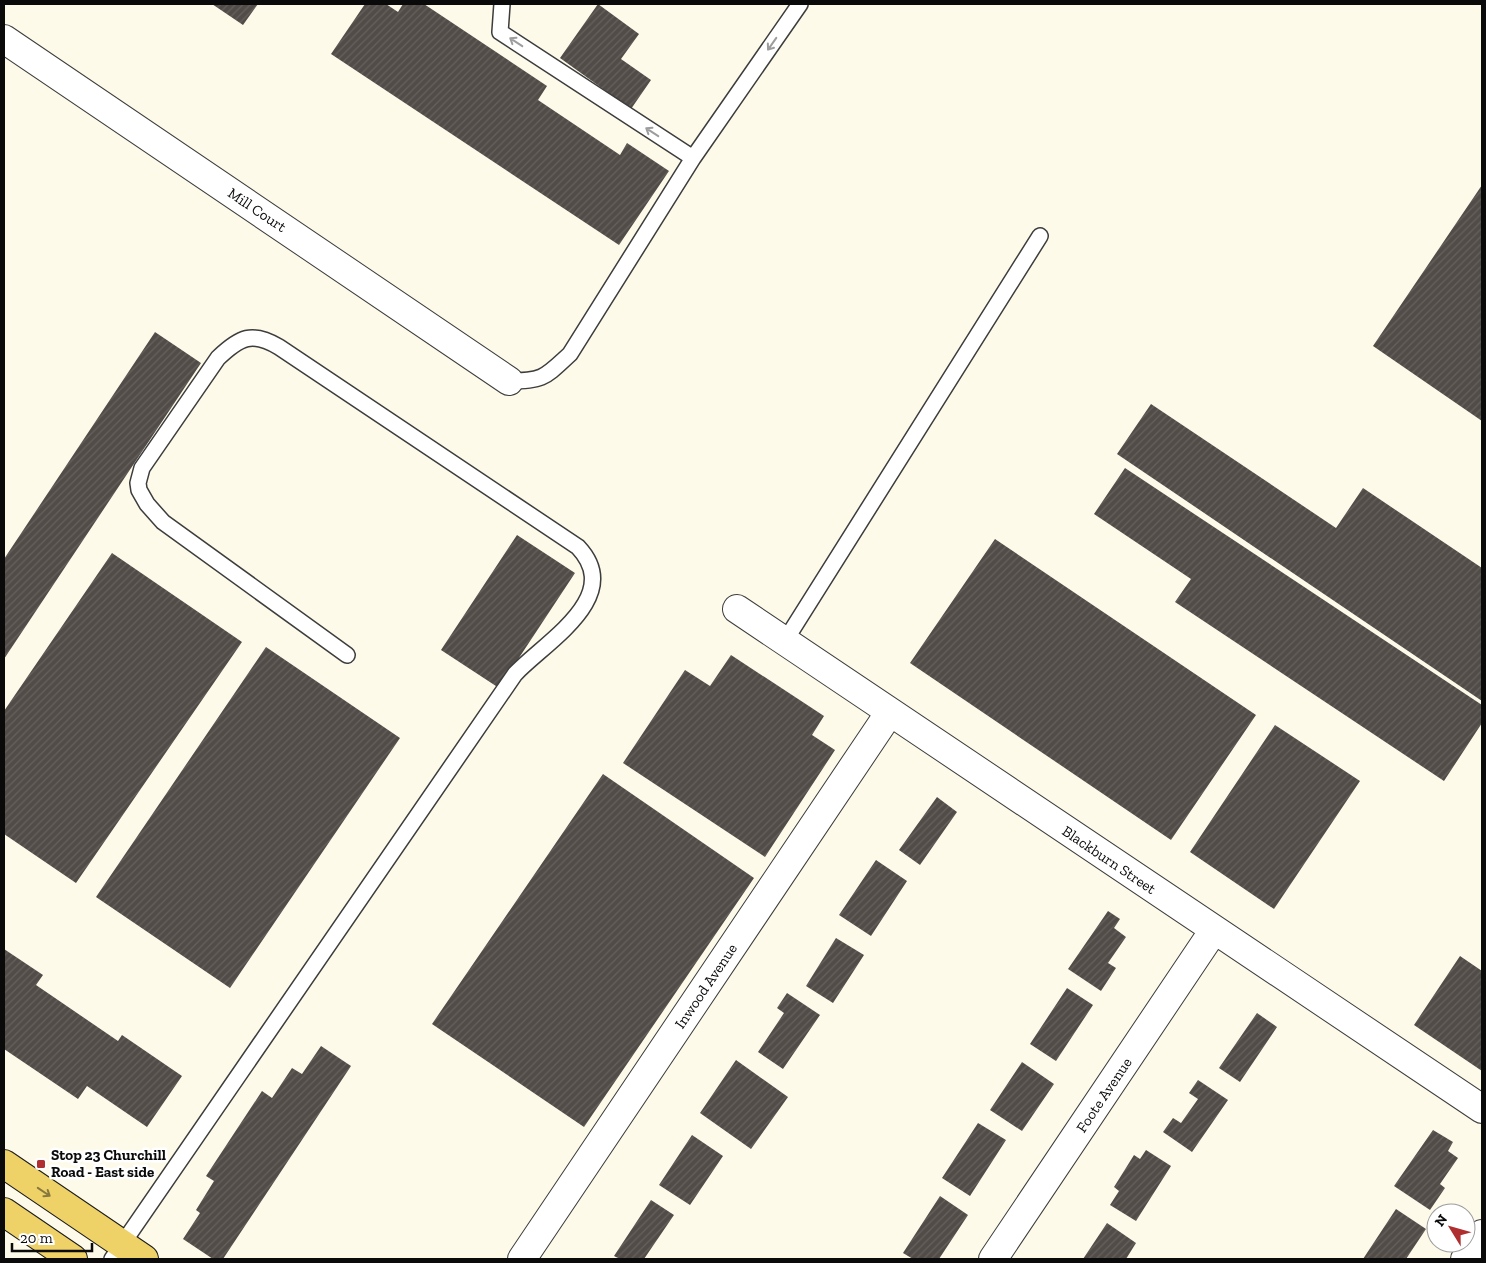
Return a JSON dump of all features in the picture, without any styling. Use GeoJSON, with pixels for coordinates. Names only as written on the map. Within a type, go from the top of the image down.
{"type":"FeatureCollection","features":[{"type":"Feature","properties":{"kind":"main road"},"geometry":{"type":"LineString","coordinates":[[4,1164],[117,1252],[144,1259]]}},
{"type":"Feature","properties":{"kind":"main road"},"geometry":{"type":"LineString","coordinates":[[4,1212],[73,1259]]}},
{"type":"Feature","properties":{"kind":"street","name":"Mill Court"},"geometry":{"type":"LineString","coordinates":[[4,39],[509,381]]}},
{"type":"Feature","properties":{"kind":"street","name":"Blackburn Street"},"geometry":{"type":"LineString","coordinates":[[737,609],[1482,1109]]}},
{"type":"Feature","properties":{"kind":"street","name":"Inwood Avenue"},"geometry":{"type":"LineString","coordinates":[[522,1259],[890,712]]}},
{"type":"Feature","properties":{"kind":"street","name":"Foote Avenue"},"geometry":{"type":"LineString","coordinates":[[993,1259],[1214,930]]}},
{"type":"Feature","properties":{"kind":"street"},"geometry":{"type":"LineString","coordinates":[[1465,1259],[1482,1234]]}},
{"type":"Feature","properties":{"kind":"lane"},"geometry":{"type":"LineString","coordinates":[[502,4],[500,32],[693,158]]}},
{"type":"Feature","properties":{"kind":"lane"},"geometry":{"type":"LineString","coordinates":[[509,381],[531,381],[546,376],[570,354],[693,158],[800,4]]}},
{"type":"Feature","properties":{"kind":"lane"},"geometry":{"type":"LineString","coordinates":[[785,641],[1040,236]]}},
{"type":"Feature","properties":{"kind":"lane"},"geometry":{"type":"LineString","coordinates":[[117,1252],[515,674],[528,660],[572,622],[587,602],[591,591],[592,577],[589,564],[586,555],[578,547],[279,347],[266,340],[252,337],[241,340],[228,348],[218,358],[142,468],[138,483],[139,490],[146,504],[174,531],[347,655]]}},
{"type":"Feature","properties":{"kind":"building"},"geometry":{"type":"Polygon","coordinates":[[[212,4],[258,4],[243,25],[212,4]]]}},
{"type":"Feature","properties":{"kind":"building"},"geometry":{"type":"Polygon","coordinates":[[[365,4],[386,4],[398,12],[403,4],[424,4],[547,86],[538,100],[620,155],[627,143],[669,171],[619,245],[331,54],[365,4]]]}},
{"type":"Feature","properties":{"kind":"building"},"geometry":{"type":"Polygon","coordinates":[[[598,4],[639,34],[621,59],[651,80],[631,109],[560,58],[598,4]]]}},
{"type":"Feature","properties":{"kind":"building"},"geometry":{"type":"Polygon","coordinates":[[[1482,185],[1482,421],[1373,346],[1482,185]]]}},
{"type":"Feature","properties":{"kind":"building"},"geometry":{"type":"Polygon","coordinates":[[[155,332],[201,363],[4,659],[4,559],[155,332]]]}},
{"type":"Feature","properties":{"kind":"building"},"geometry":{"type":"Polygon","coordinates":[[[1151,404],[1336,528],[1363,488],[1482,568],[1482,701],[1117,454],[1151,404]]]}},
{"type":"Feature","properties":{"kind":"building"},"geometry":{"type":"Polygon","coordinates":[[[1125,468],[1482,705],[1482,723],[1444,781],[1175,602],[1191,579],[1094,514],[1125,468]]]}},
{"type":"Feature","properties":{"kind":"building"},"geometry":{"type":"Polygon","coordinates":[[[517,535],[575,573],[499,688],[441,650],[517,535]]]}},
{"type":"Feature","properties":{"kind":"building"},"geometry":{"type":"Polygon","coordinates":[[[995,539],[1256,715],[1171,840],[910,663],[995,539]]]}},
{"type":"Feature","properties":{"kind":"building"},"geometry":{"type":"Polygon","coordinates":[[[112,553],[242,642],[76,883],[4,834],[4,711],[112,553]]]}},
{"type":"Feature","properties":{"kind":"building"},"geometry":{"type":"Polygon","coordinates":[[[266,647],[400,738],[230,988],[96,897],[266,647]]]}},
{"type":"Feature","properties":{"kind":"building"},"geometry":{"type":"Polygon","coordinates":[[[731,655],[824,716],[812,735],[835,750],[765,857],[623,763],[685,670],[710,686],[731,655]]]}},
{"type":"Feature","properties":{"kind":"building"},"geometry":{"type":"Polygon","coordinates":[[[1275,725],[1360,781],[1274,909],[1190,852],[1275,725]]]}},
{"type":"Feature","properties":{"kind":"building"},"geometry":{"type":"Polygon","coordinates":[[[603,774],[754,878],[584,1127],[432,1024],[603,774]]]}},
{"type":"Feature","properties":{"kind":"building"},"geometry":{"type":"Polygon","coordinates":[[[937,797],[957,812],[920,865],[899,850],[937,797]]]}},
{"type":"Feature","properties":{"kind":"building"},"geometry":{"type":"Polygon","coordinates":[[[876,860],[907,881],[871,936],[839,915],[876,860]]]}},
{"type":"Feature","properties":{"kind":"building"},"geometry":{"type":"Polygon","coordinates":[[[1108,911],[1120,919],[1114,928],[1126,937],[1108,963],[1116,968],[1101,991],[1068,969],[1108,911]]]}},
{"type":"Feature","properties":{"kind":"building"},"geometry":{"type":"Polygon","coordinates":[[[836,938],[864,955],[833,1003],[806,986],[836,938]]]}},
{"type":"Feature","properties":{"kind":"building"},"geometry":{"type":"Polygon","coordinates":[[[4,949],[43,975],[36,985],[118,1041],[122,1035],[182,1076],[147,1127],[87,1086],[78,1099],[4,1049],[4,949]]]}},
{"type":"Feature","properties":{"kind":"building"},"geometry":{"type":"Polygon","coordinates":[[[1460,956],[1482,971],[1482,1071],[1414,1025],[1460,956]]]}},
{"type":"Feature","properties":{"kind":"building"},"geometry":{"type":"Polygon","coordinates":[[[1067,988],[1093,1005],[1056,1061],[1030,1044],[1067,988]]]}},
{"type":"Feature","properties":{"kind":"building"},"geometry":{"type":"Polygon","coordinates":[[[787,993],[820,1015],[783,1069],[758,1052],[784,1013],[777,1008],[787,993]]]}},
{"type":"Feature","properties":{"kind":"building"},"geometry":{"type":"Polygon","coordinates":[[[1257,1013],[1277,1027],[1240,1082],[1219,1068],[1257,1013]]]}},
{"type":"Feature","properties":{"kind":"building"},"geometry":{"type":"Polygon","coordinates":[[[321,1046],[351,1066],[223,1259],[213,1259],[183,1239],[200,1213],[196,1210],[214,1181],[206,1176],[262,1091],[272,1098],[292,1068],[302,1074],[321,1046]]]}},
{"type":"Feature","properties":{"kind":"building"},"geometry":{"type":"Polygon","coordinates":[[[736,1060],[788,1097],[751,1149],[700,1113],[736,1060]]]}},
{"type":"Feature","properties":{"kind":"building"},"geometry":{"type":"Polygon","coordinates":[[[1022,1062],[1054,1084],[1022,1131],[990,1110],[1022,1062]]]}},
{"type":"Feature","properties":{"kind":"building"},"geometry":{"type":"Polygon","coordinates":[[[1198,1080],[1228,1100],[1192,1152],[1163,1132],[1173,1118],[1181,1123],[1198,1099],[1189,1093],[1198,1080]]]}},
{"type":"Feature","properties":{"kind":"building"},"geometry":{"type":"Polygon","coordinates":[[[978,1123],[1006,1140],[970,1196],[942,1178],[978,1123]]]}},
{"type":"Feature","properties":{"kind":"building"},"geometry":{"type":"Polygon","coordinates":[[[1433,1130],[1453,1142],[1448,1151],[1458,1158],[1440,1184],[1445,1188],[1435,1203],[1426,1203],[1426,1207],[1394,1186],[1433,1130]]]}},
{"type":"Feature","properties":{"kind":"building"},"geometry":{"type":"Polygon","coordinates":[[[692,1135],[723,1156],[690,1205],[659,1185],[692,1135]]]}},
{"type":"Feature","properties":{"kind":"building"},"geometry":{"type":"Polygon","coordinates":[[[1146,1150],[1171,1166],[1136,1221],[1110,1205],[1119,1191],[1114,1187],[1134,1155],[1140,1159],[1146,1150]]]}},
{"type":"Feature","properties":{"kind":"building"},"geometry":{"type":"Polygon","coordinates":[[[940,1196],[968,1215],[939,1259],[913,1259],[903,1253],[940,1196]]]}},
{"type":"Feature","properties":{"kind":"building"},"geometry":{"type":"Polygon","coordinates":[[[651,1200],[674,1215],[644,1259],[620,1259],[614,1256],[651,1200]]]}},
{"type":"Feature","properties":{"kind":"building"},"geometry":{"type":"Polygon","coordinates":[[[1396,1209],[1426,1229],[1406,1259],[1363,1259],[1396,1209]]]}},
{"type":"Feature","properties":{"kind":"building"},"geometry":{"type":"Polygon","coordinates":[[[1107,1223],[1136,1243],[1126,1259],[1083,1259],[1107,1223]]]}},
{"type":"Feature","properties":{"kind":"place","name":"Stop 23 Churchill Road - East side"},"geometry":{"type":"Point","coordinates":[41,1164]}}]}
